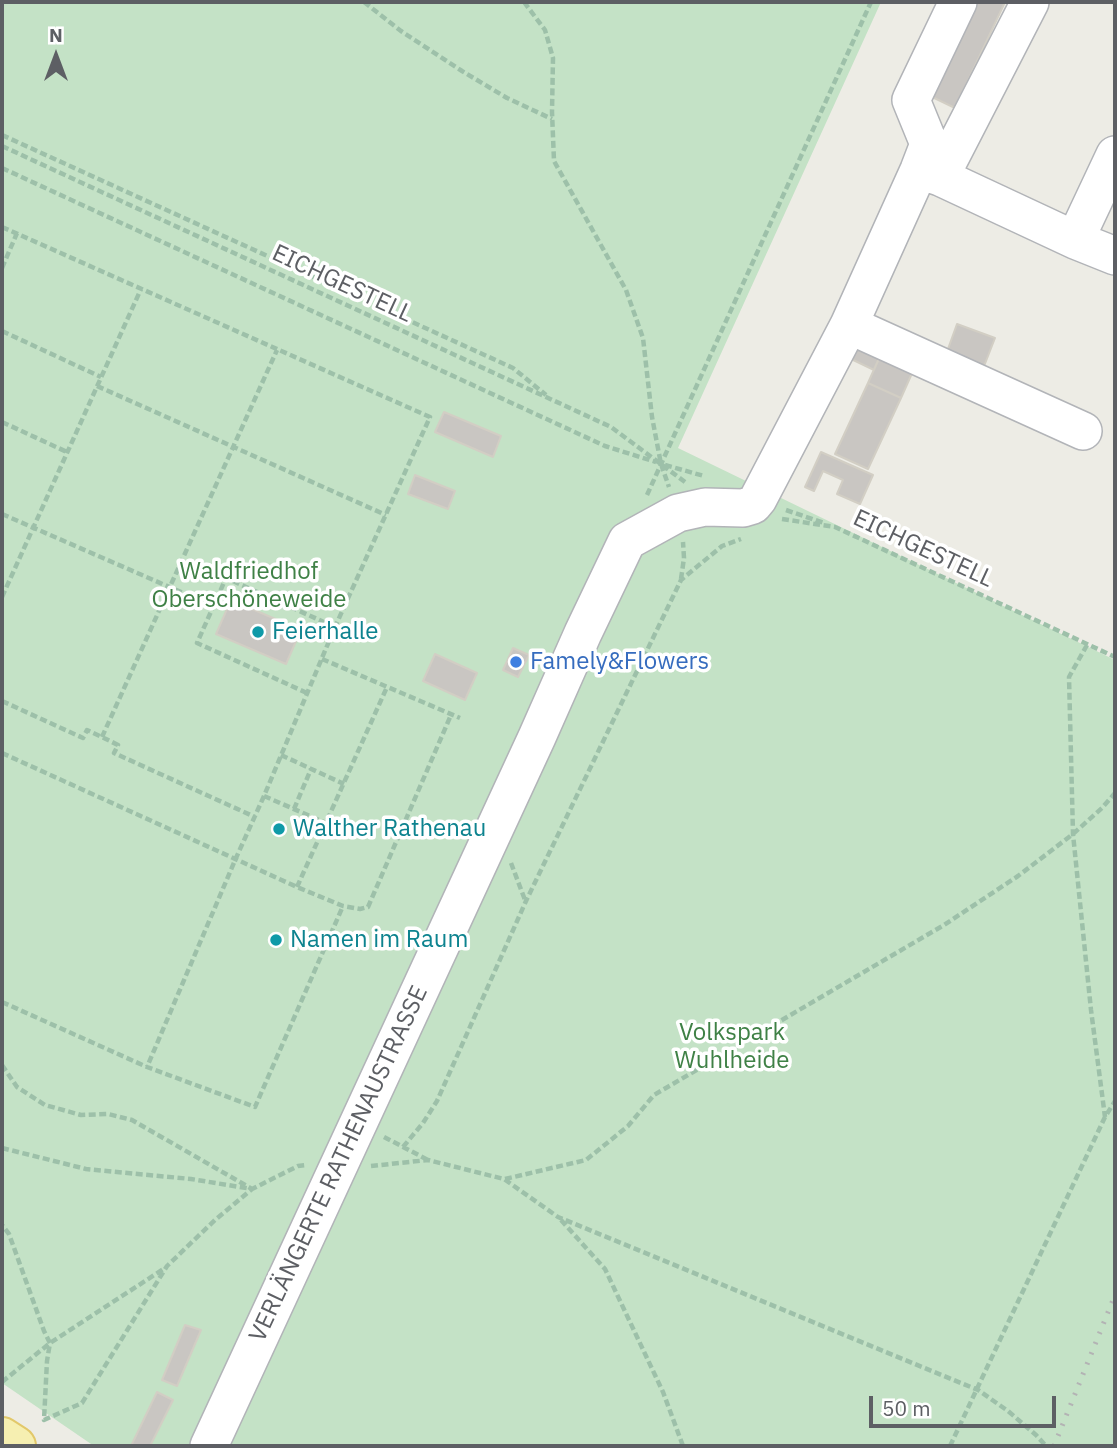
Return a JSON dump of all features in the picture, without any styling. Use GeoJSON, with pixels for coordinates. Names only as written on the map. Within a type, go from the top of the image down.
{"type":"FeatureCollection","features":[{"type":"Feature","properties":{"kind":"main road"},"geometry":{"type":"LineString","coordinates":[[2,1437],[16,1446]]}},
{"type":"Feature","properties":{"kind":"lane"},"geometry":{"type":"LineString","coordinates":[[930,174],[929,144],[911,100],[958,2]]}},
{"type":"Feature","properties":{"kind":"lane"},"geometry":{"type":"LineString","coordinates":[[930,174],[1030,2]]}},
{"type":"Feature","properties":{"kind":"lane"},"geometry":{"type":"LineString","coordinates":[[1075,240],[1115,155]]}},
{"type":"Feature","properties":{"kind":"lane"},"geometry":{"type":"LineString","coordinates":[[930,174],[1115,256]]}},
{"type":"Feature","properties":{"kind":"lane","name":"VERLÄNGERTE RATHENAUSTRASSE"},"geometry":{"type":"LineString","coordinates":[[209,1446],[627,541],[678,513],[705,507],[743,508],[758,499],[930,174]]}},
{"type":"Feature","properties":{"kind":"lane"},"geometry":{"type":"LineString","coordinates":[[849,325],[1083,431]]}},
{"type":"Feature","properties":{"kind":"path"},"geometry":{"type":"LineString","coordinates":[[364,2],[401,32],[462,71],[507,98],[552,119]]}},
{"type":"Feature","properties":{"kind":"path"},"geometry":{"type":"LineString","coordinates":[[524,2],[545,30],[553,58],[554,161],[626,290],[643,338],[652,417],[661,464]]}},
{"type":"Feature","properties":{"kind":"path"},"geometry":{"type":"LineString","coordinates":[[661,464],[871,2]]}},
{"type":"Feature","properties":{"kind":"path"},"geometry":{"type":"LineString","coordinates":[[2,135],[513,368],[554,401]]}},
{"type":"Feature","properties":{"kind":"path","name":"EICHGESTELL"},"geometry":{"type":"LineString","coordinates":[[2,146],[611,427],[661,464]]}},
{"type":"Feature","properties":{"kind":"path"},"geometry":{"type":"LineString","coordinates":[[2,168],[605,446],[661,464]]}},
{"type":"Feature","properties":{"kind":"path"},"geometry":{"type":"LineString","coordinates":[[2,227],[430,417],[335,626],[147,1067]]}},
{"type":"Feature","properties":{"kind":"path"},"geometry":{"type":"LineString","coordinates":[[2,268],[17,233]]}},
{"type":"Feature","properties":{"kind":"path"},"geometry":{"type":"LineString","coordinates":[[2,597],[141,289]]}},
{"type":"Feature","properties":{"kind":"path"},"geometry":{"type":"LineString","coordinates":[[2,331],[101,377]]}},
{"type":"Feature","properties":{"kind":"path"},"geometry":{"type":"LineString","coordinates":[[102,737],[277,349]]}},
{"type":"Feature","properties":{"kind":"path"},"geometry":{"type":"LineString","coordinates":[[97,386],[386,515]]}},
{"type":"Feature","properties":{"kind":"path"},"geometry":{"type":"LineString","coordinates":[[2,422],[67,452]]}},
{"type":"Feature","properties":{"kind":"path"},"geometry":{"type":"LineString","coordinates":[[2,513],[213,606]]}},
{"type":"Feature","properties":{"kind":"path","name":"EICHGESTELL"},"geometry":{"type":"LineString","coordinates":[[770,517],[835,527],[1115,657]]}},
{"type":"Feature","properties":{"kind":"path"},"geometry":{"type":"LineString","coordinates":[[403,1147],[438,1101],[526,901],[681,580],[722,546],[745,537]]}},
{"type":"Feature","properties":{"kind":"path"},"geometry":{"type":"LineString","coordinates":[[307,693],[197,643],[226,578],[335,626]]}},
{"type":"Feature","properties":{"kind":"path"},"geometry":{"type":"LineString","coordinates":[[1087,644],[1069,677],[1073,834],[1105,1117]]}},
{"type":"Feature","properties":{"kind":"path"},"geometry":{"type":"LineString","coordinates":[[321,659],[460,718]]}},
{"type":"Feature","properties":{"kind":"path"},"geometry":{"type":"LineString","coordinates":[[298,887],[387,687]]}},
{"type":"Feature","properties":{"kind":"path"},"geometry":{"type":"LineString","coordinates":[[2,701],[83,738],[87,730],[118,744],[114,753],[255,817]]}},
{"type":"Feature","properties":{"kind":"path"},"geometry":{"type":"LineString","coordinates":[[2,753],[298,887],[343,906],[360,909],[368,907],[452,715]]}},
{"type":"Feature","properties":{"kind":"path"},"geometry":{"type":"LineString","coordinates":[[281,755],[344,784]]}},
{"type":"Feature","properties":{"kind":"path"},"geometry":{"type":"LineString","coordinates":[[294,809],[311,769]]}},
{"type":"Feature","properties":{"kind":"path"},"geometry":{"type":"LineString","coordinates":[[504,1179],[586,1160],[628,1126],[654,1095],[944,925],[1018,876],[1073,834],[1115,793]]}},
{"type":"Feature","properties":{"kind":"path"},"geometry":{"type":"LineString","coordinates":[[264,796],[326,823]]}},
{"type":"Feature","properties":{"kind":"path"},"geometry":{"type":"LineString","coordinates":[[2,1002],[147,1067],[255,1107],[343,906]]}},
{"type":"Feature","properties":{"kind":"path"},"geometry":{"type":"LineString","coordinates":[[2,1065],[18,1087],[45,1105],[81,1115],[108,1114],[132,1120],[252,1189]]}},
{"type":"Feature","properties":{"kind":"path"},"geometry":{"type":"LineString","coordinates":[[950,1446],[1105,1117],[1115,1101]]}},
{"type":"Feature","properties":{"kind":"path"},"geometry":{"type":"LineString","coordinates":[[358,1124],[428,1160],[504,1179],[558,1217],[978,1390],[1008,1411],[1045,1446]]}},
{"type":"Feature","properties":{"kind":"path"},"geometry":{"type":"LineString","coordinates":[[2,1149],[86,1168],[191,1179],[252,1189]]}},
{"type":"Feature","properties":{"kind":"path"},"geometry":{"type":"LineString","coordinates":[[2,1381],[50,1343],[167,1266],[252,1189],[299,1166],[321,1163],[381,1166],[428,1160]]}},
{"type":"Feature","properties":{"kind":"path"},"geometry":{"type":"LineString","coordinates":[[558,1217],[605,1269],[663,1392],[683,1446]]}},
{"type":"Feature","properties":{"kind":"path"},"geometry":{"type":"LineString","coordinates":[[2,1225],[9,1234],[50,1343],[44,1420],[82,1403],[167,1266]]}},
{"type":"Feature","properties":{"kind":"green space","name":"Volkspark Wuhlheide"},"geometry":{"type":"Polygon","coordinates":[[[2,2],[881,2],[678,448],[1115,660],[1115,1446],[94,1446],[2,1383],[2,2]]]}},
{"type":"Feature","properties":{"kind":"building"},"geometry":{"type":"Polygon","coordinates":[[[969,2],[1005,2],[955,108],[926,94],[969,2]]]}},
{"type":"Feature","properties":{"kind":"building"},"geometry":{"type":"Polygon","coordinates":[[[957,324],[995,338],[981,374],[944,360],[957,324]]]}},
{"type":"Feature","properties":{"kind":"building"},"geometry":{"type":"Polygon","coordinates":[[[857,335],[884,347],[874,370],[847,357],[857,335]]]}},
{"type":"Feature","properties":{"kind":"building"},"geometry":{"type":"Polygon","coordinates":[[[884,347],[917,362],[901,398],[868,383],[884,347]]]}},
{"type":"Feature","properties":{"kind":"building"},"geometry":{"type":"Polygon","coordinates":[[[868,383],[901,398],[868,469],[835,454],[868,383]]]}},
{"type":"Feature","properties":{"kind":"building"},"geometry":{"type":"Polygon","coordinates":[[[444,412],[501,436],[493,457],[435,432],[444,412]]]}},
{"type":"Feature","properties":{"kind":"building"},"geometry":{"type":"Polygon","coordinates":[[[821,452],[873,475],[860,504],[837,494],[843,480],[823,471],[814,491],[805,487],[821,452]]]}},
{"type":"Feature","properties":{"kind":"building"},"geometry":{"type":"Polygon","coordinates":[[[415,475],[455,491],[448,509],[408,494],[415,475]]]}},
{"type":"Feature","properties":{"kind":"building","name":"Feierhalle"},"geometry":{"type":"Polygon","coordinates":[[[231,600],[301,630],[286,664],[216,634],[231,600]]]}},
{"type":"Feature","properties":{"kind":"building","name":"Famely&Flowers"},"geometry":{"type":"Polygon","coordinates":[[[513,648],[529,655],[518,677],[503,670],[513,648]]]}},
{"type":"Feature","properties":{"kind":"building"},"geometry":{"type":"Polygon","coordinates":[[[435,654],[477,673],[465,700],[423,681],[435,654]]]}},
{"type":"Feature","properties":{"kind":"building"},"geometry":{"type":"Polygon","coordinates":[[[185,1325],[201,1330],[177,1386],[162,1380],[185,1325]]]}},
{"type":"Feature","properties":{"kind":"building"},"geometry":{"type":"Polygon","coordinates":[[[157,1392],[173,1400],[150,1446],[131,1446],[157,1392]]]}},
{"type":"Feature","properties":{"kind":"railway"},"geometry":{"type":"LineString","coordinates":[[1054,1446],[1115,1295]]}},
{"type":"Feature","properties":{"kind":"place","name":"Feierhalle"},"geometry":{"type":"Point","coordinates":[258,632]}},
{"type":"Feature","properties":{"kind":"place","name":"Famely&Flowers"},"geometry":{"type":"Point","coordinates":[516,662]}},
{"type":"Feature","properties":{"kind":"place","name":"Walther Rathenau"},"geometry":{"type":"Point","coordinates":[279,829]}},
{"type":"Feature","properties":{"kind":"place","name":"Namen im Raum"},"geometry":{"type":"Point","coordinates":[276,940]}},
{"type":"Feature","properties":{"kind":"park label","name":"Waldfriedhof Oberschöneweide"},"geometry":{"type":"Point","coordinates":[249,586]}}]}
